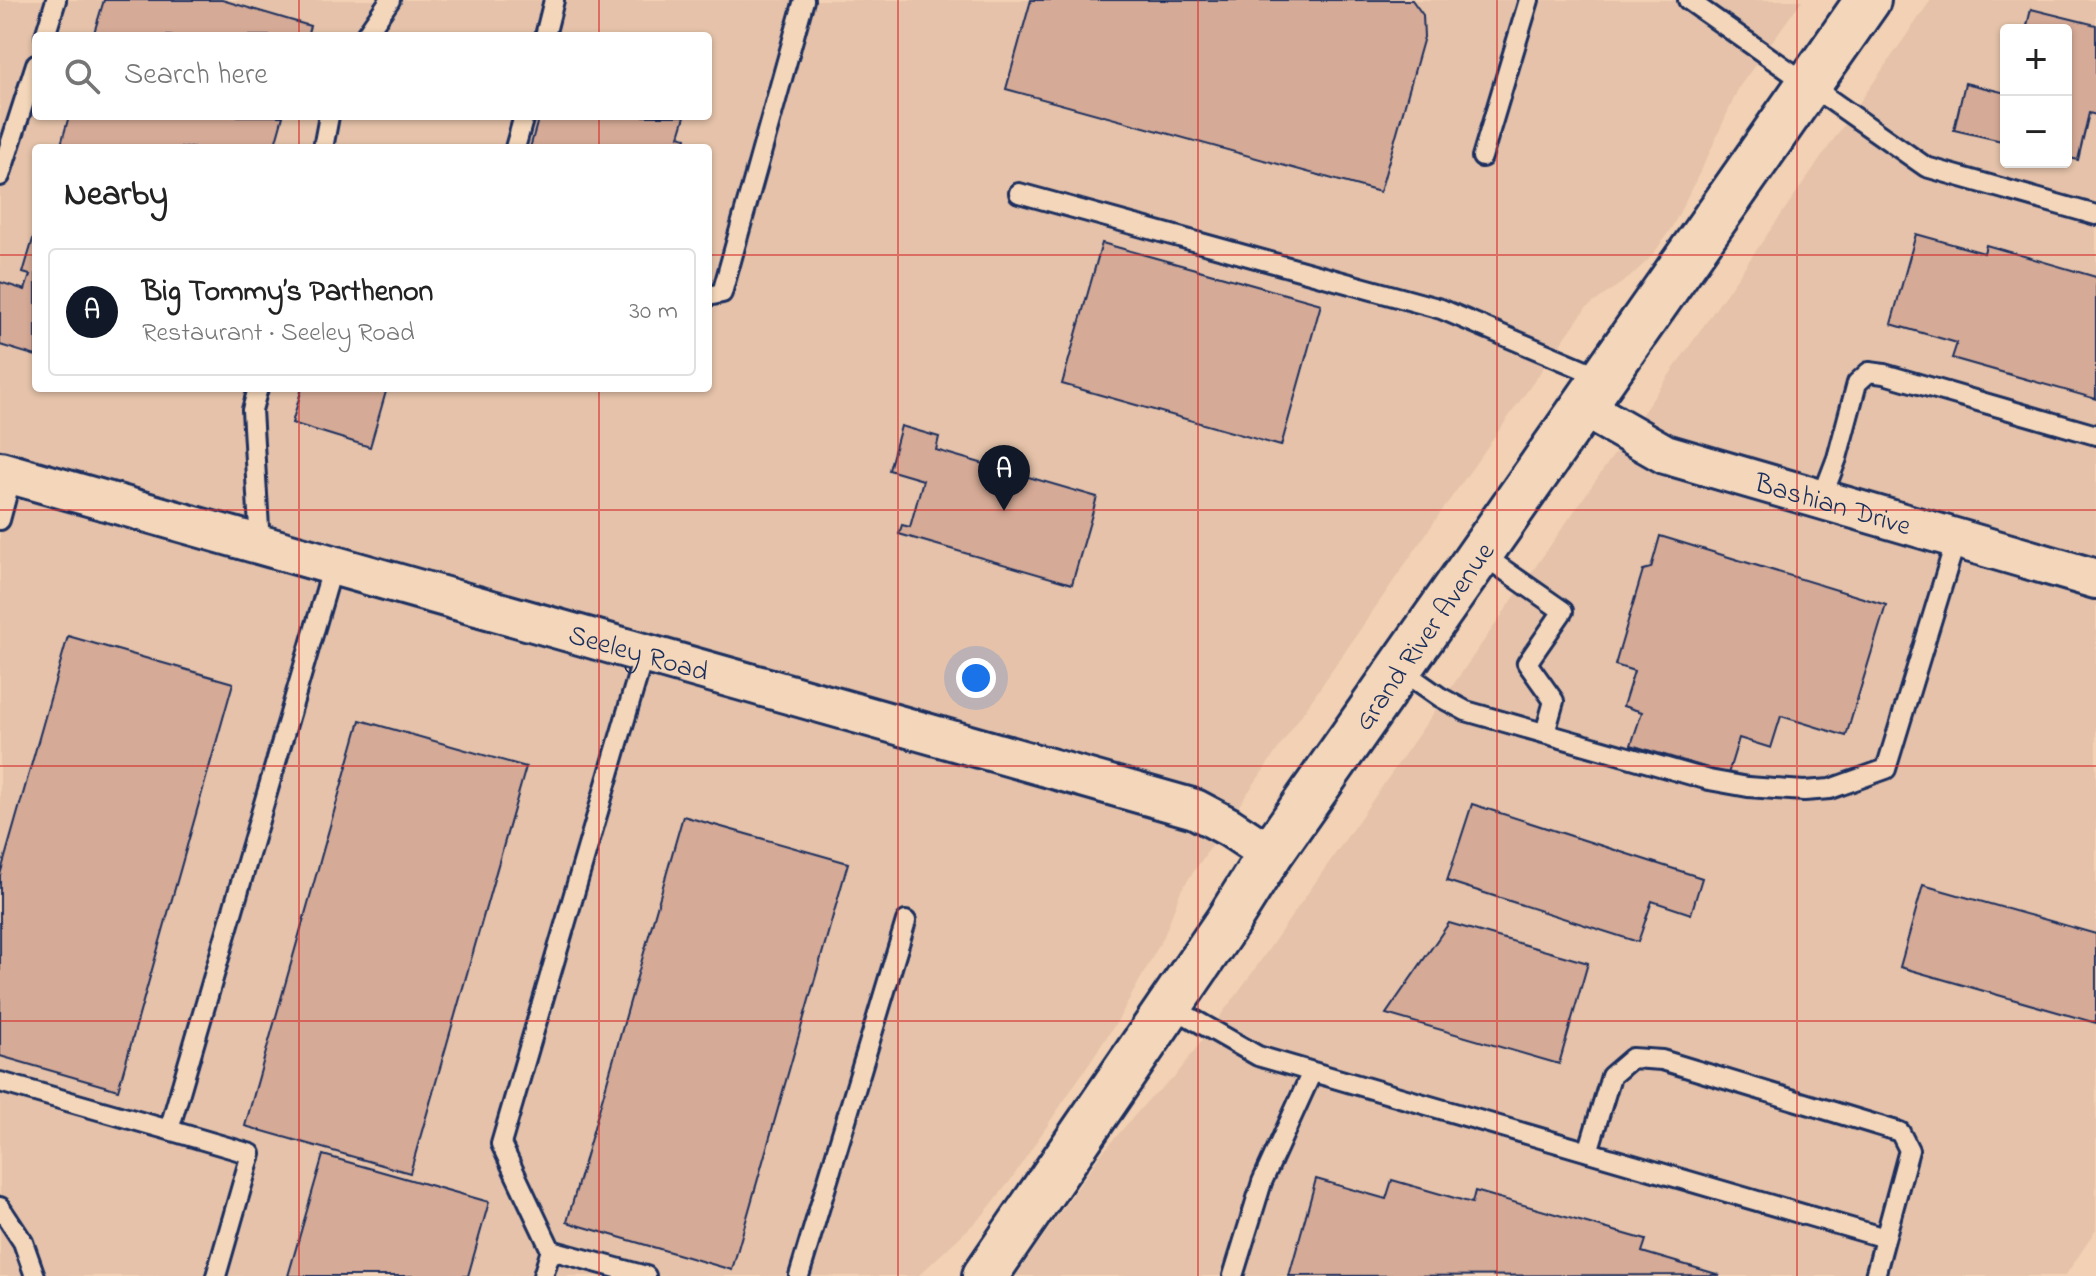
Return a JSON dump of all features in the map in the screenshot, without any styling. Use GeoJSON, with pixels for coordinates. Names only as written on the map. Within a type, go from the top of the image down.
{"type":"FeatureCollection","features":[{"type":"Feature","properties":{"kind":"main road","name":"Grand River Avenue"},"geometry":{"type":"LineString","coordinates":[[985,1276],[1228,921],[1270,854],[1868,0]]}},
{"type":"Feature","properties":{"kind":"street","name":"Bashian Drive"},"geometry":{"type":"LineString","coordinates":[[1592,391],[1665,454],[2096,579]]}},
{"type":"Feature","properties":{"kind":"street","name":"Seeley Road"},"geometry":{"type":"LineString","coordinates":[[6,473],[1195,809],[1270,854]]}},
{"type":"Feature","properties":{"kind":"lane"},"geometry":{"type":"LineString","coordinates":[[46,32],[56,0]]}},
{"type":"Feature","properties":{"kind":"lane"},"geometry":{"type":"LineString","coordinates":[[368,32],[390,0]]}},
{"type":"Feature","properties":{"kind":"lane"},"geometry":{"type":"LineString","coordinates":[[546,32],[554,0]]}},
{"type":"Feature","properties":{"kind":"lane"},"geometry":{"type":"LineString","coordinates":[[712,295],[722,293],[804,0]]}},
{"type":"Feature","properties":{"kind":"lane"},"geometry":{"type":"LineString","coordinates":[[1482,157],[1529,0]]}},
{"type":"Feature","properties":{"kind":"lane"},"geometry":{"type":"LineString","coordinates":[[1688,0],[1926,167],[2096,215]]}},
{"type":"Feature","properties":{"kind":"lane"},"geometry":{"type":"LineString","coordinates":[[0,176],[32,76]]}},
{"type":"Feature","properties":{"kind":"lane"},"geometry":{"type":"LineString","coordinates":[[324,144],[328,120]]}},
{"type":"Feature","properties":{"kind":"lane"},"geometry":{"type":"LineString","coordinates":[[516,144],[523,120]]}},
{"type":"Feature","properties":{"kind":"lane"},"geometry":{"type":"LineString","coordinates":[[1019,193],[1441,309],[1592,391]]}},
{"type":"Feature","properties":{"kind":"lane"},"geometry":{"type":"LineString","coordinates":[[1821,500],[1837,458],[1857,383],[1869,372],[2096,435]]}},
{"type":"Feature","properties":{"kind":"lane"},"geometry":{"type":"LineString","coordinates":[[257,392],[252,410],[260,545]]}},
{"type":"Feature","properties":{"kind":"lane"},"geometry":{"type":"LineString","coordinates":[[0,520],[6,473]]}},
{"type":"Feature","properties":{"kind":"lane"},"geometry":{"type":"LineString","coordinates":[[1400,669],[1466,711],[1709,780],[1779,790],[1830,789],[1886,769],[1956,540]]}},
{"type":"Feature","properties":{"kind":"lane"},"geometry":{"type":"LineString","coordinates":[[1479,552],[1563,611],[1527,663],[1554,701],[1545,733]]}},
{"type":"Feature","properties":{"kind":"lane"},"geometry":{"type":"LineString","coordinates":[[169,1130],[333,566]]}},
{"type":"Feature","properties":{"kind":"lane"},"geometry":{"type":"LineString","coordinates":[[543,1276],[551,1250],[501,1144],[644,654]]}},
{"type":"Feature","properties":{"kind":"lane"},"geometry":{"type":"LineString","coordinates":[[799,1276],[906,921]]}},
{"type":"Feature","properties":{"kind":"lane"},"geometry":{"type":"LineString","coordinates":[[1170,1006],[1258,1056],[1885,1238]]}},
{"type":"Feature","properties":{"kind":"lane"},"geometry":{"type":"LineString","coordinates":[[1588,1152],[1611,1076],[1632,1058],[1662,1060],[1900,1132],[1909,1150],[1875,1276]]}},
{"type":"Feature","properties":{"kind":"lane"},"geometry":{"type":"LineString","coordinates":[[1233,1276],[1262,1182],[1312,1072]]}},
{"type":"Feature","properties":{"kind":"lane"},"geometry":{"type":"LineString","coordinates":[[0,1082],[251,1154],[216,1276]]}},
{"type":"Feature","properties":{"kind":"lane"},"geometry":{"type":"LineString","coordinates":[[0,1207],[23,1242],[35,1276]]}},
{"type":"Feature","properties":{"kind":"lane"},"geometry":{"type":"LineString","coordinates":[[551,1250],[646,1276]]}},
{"type":"Feature","properties":{"kind":"shaded area"},"geometry":{"type":"Polygon","coordinates":[[[0,0],[1802,0],[1739,87],[1672,227],[1652,256],[1630,277],[1586,308],[1441,512],[1181,890],[1164,936],[1118,1020],[1010,1181],[983,1215],[918,1276],[0,1276],[0,0]]]}},
{"type":"Feature","properties":{"kind":"shaded area"},"geometry":{"type":"Polygon","coordinates":[[[1931,0],[2096,0],[2096,1230],[2065,1276],[1016,1276],[1101,1154],[1150,1098],[1174,1078],[1250,976],[1931,0]]]}},
{"type":"Feature","properties":{"kind":"building"},"geometry":{"type":"Polygon","coordinates":[[[104,0],[222,0],[310,26],[308,32],[94,32],[104,0]]]}},
{"type":"Feature","properties":{"kind":"building"},"geometry":{"type":"Polygon","coordinates":[[[1031,0],[1412,0],[1423,15],[1424,37],[1380,192],[1006,89],[1031,0]]]}},
{"type":"Feature","properties":{"kind":"building"},"geometry":{"type":"Polygon","coordinates":[[[2031,9],[2096,25],[2096,115],[2089,113],[2078,160],[2072,158],[2072,24],[2027,24],[2031,9]]]}},
{"type":"Feature","properties":{"kind":"building"},"geometry":{"type":"Polygon","coordinates":[[[1965,83],[2000,92],[2000,141],[1954,130],[1965,83]]]}},
{"type":"Feature","properties":{"kind":"building"},"geometry":{"type":"Polygon","coordinates":[[[68,120],[282,120],[275,144],[61,144],[68,120]]]}},
{"type":"Feature","properties":{"kind":"building"},"geometry":{"type":"Polygon","coordinates":[[[538,120],[684,120],[679,136],[686,138],[685,144],[531,144],[538,120]]]}},
{"type":"Feature","properties":{"kind":"building"},"geometry":{"type":"Polygon","coordinates":[[[1916,234],[1984,253],[1986,245],[2096,277],[2096,399],[1952,358],[1957,343],[1891,324],[1916,234]]]}},
{"type":"Feature","properties":{"kind":"building"},"geometry":{"type":"Polygon","coordinates":[[[32,243],[32,355],[0,345],[0,282],[25,290],[30,275],[23,273],[32,243]]]}},
{"type":"Feature","properties":{"kind":"building"},"geometry":{"type":"Polygon","coordinates":[[[1102,243],[1321,304],[1281,446],[1062,384],[1102,243]]]}},
{"type":"Feature","properties":{"kind":"building"},"geometry":{"type":"Polygon","coordinates":[[[301,392],[386,392],[370,447],[292,423],[301,392]]]}},
{"type":"Feature","properties":{"kind":"building"},"geometry":{"type":"Polygon","coordinates":[[[901,426],[939,437],[936,450],[1097,497],[1072,584],[899,534],[902,525],[910,527],[923,480],[889,470],[901,426]]]}},
{"type":"Feature","properties":{"kind":"building"},"geometry":{"type":"Polygon","coordinates":[[[1660,536],[1886,605],[1846,736],[1781,716],[1771,748],[1739,738],[1728,774],[1631,745],[1642,712],[1623,706],[1634,671],[1615,665],[1643,570],[1651,568],[1660,536]]]}},
{"type":"Feature","properties":{"kind":"building"},"geometry":{"type":"Polygon","coordinates":[[[68,636],[233,683],[118,1090],[0,1056],[0,875],[68,636]]]}},
{"type":"Feature","properties":{"kind":"building"},"geometry":{"type":"Polygon","coordinates":[[[360,720],[526,767],[410,1173],[245,1126],[360,720]]]}},
{"type":"Feature","properties":{"kind":"building"},"geometry":{"type":"Polygon","coordinates":[[[1472,804],[1702,878],[1691,914],[1652,901],[1638,942],[1447,881],[1472,804]]]}},
{"type":"Feature","properties":{"kind":"building"},"geometry":{"type":"Polygon","coordinates":[[[683,816],[848,863],[732,1270],[567,1222],[683,816]]]}},
{"type":"Feature","properties":{"kind":"building"},"geometry":{"type":"Polygon","coordinates":[[[1923,885],[2096,934],[2096,1023],[1900,967],[1923,885]]]}},
{"type":"Feature","properties":{"kind":"building"},"geometry":{"type":"Polygon","coordinates":[[[1449,923],[1588,963],[1559,1064],[1386,1014],[1449,923]]]}},
{"type":"Feature","properties":{"kind":"building"},"geometry":{"type":"Polygon","coordinates":[[[323,1155],[489,1202],[468,1276],[288,1276],[323,1155]]]}},
{"type":"Feature","properties":{"kind":"building"},"geometry":{"type":"Polygon","coordinates":[[[1316,1179],[1386,1199],[1392,1180],[1472,1203],[1475,1191],[1646,1240],[1642,1252],[1720,1275],[1289,1276],[1316,1179]]]}},
{"type":"Feature","properties":{"kind":"place","name":"Big Tommy’s Parthenon"},"geometry":{"type":"Point","coordinates":[1004,511]}}]}
